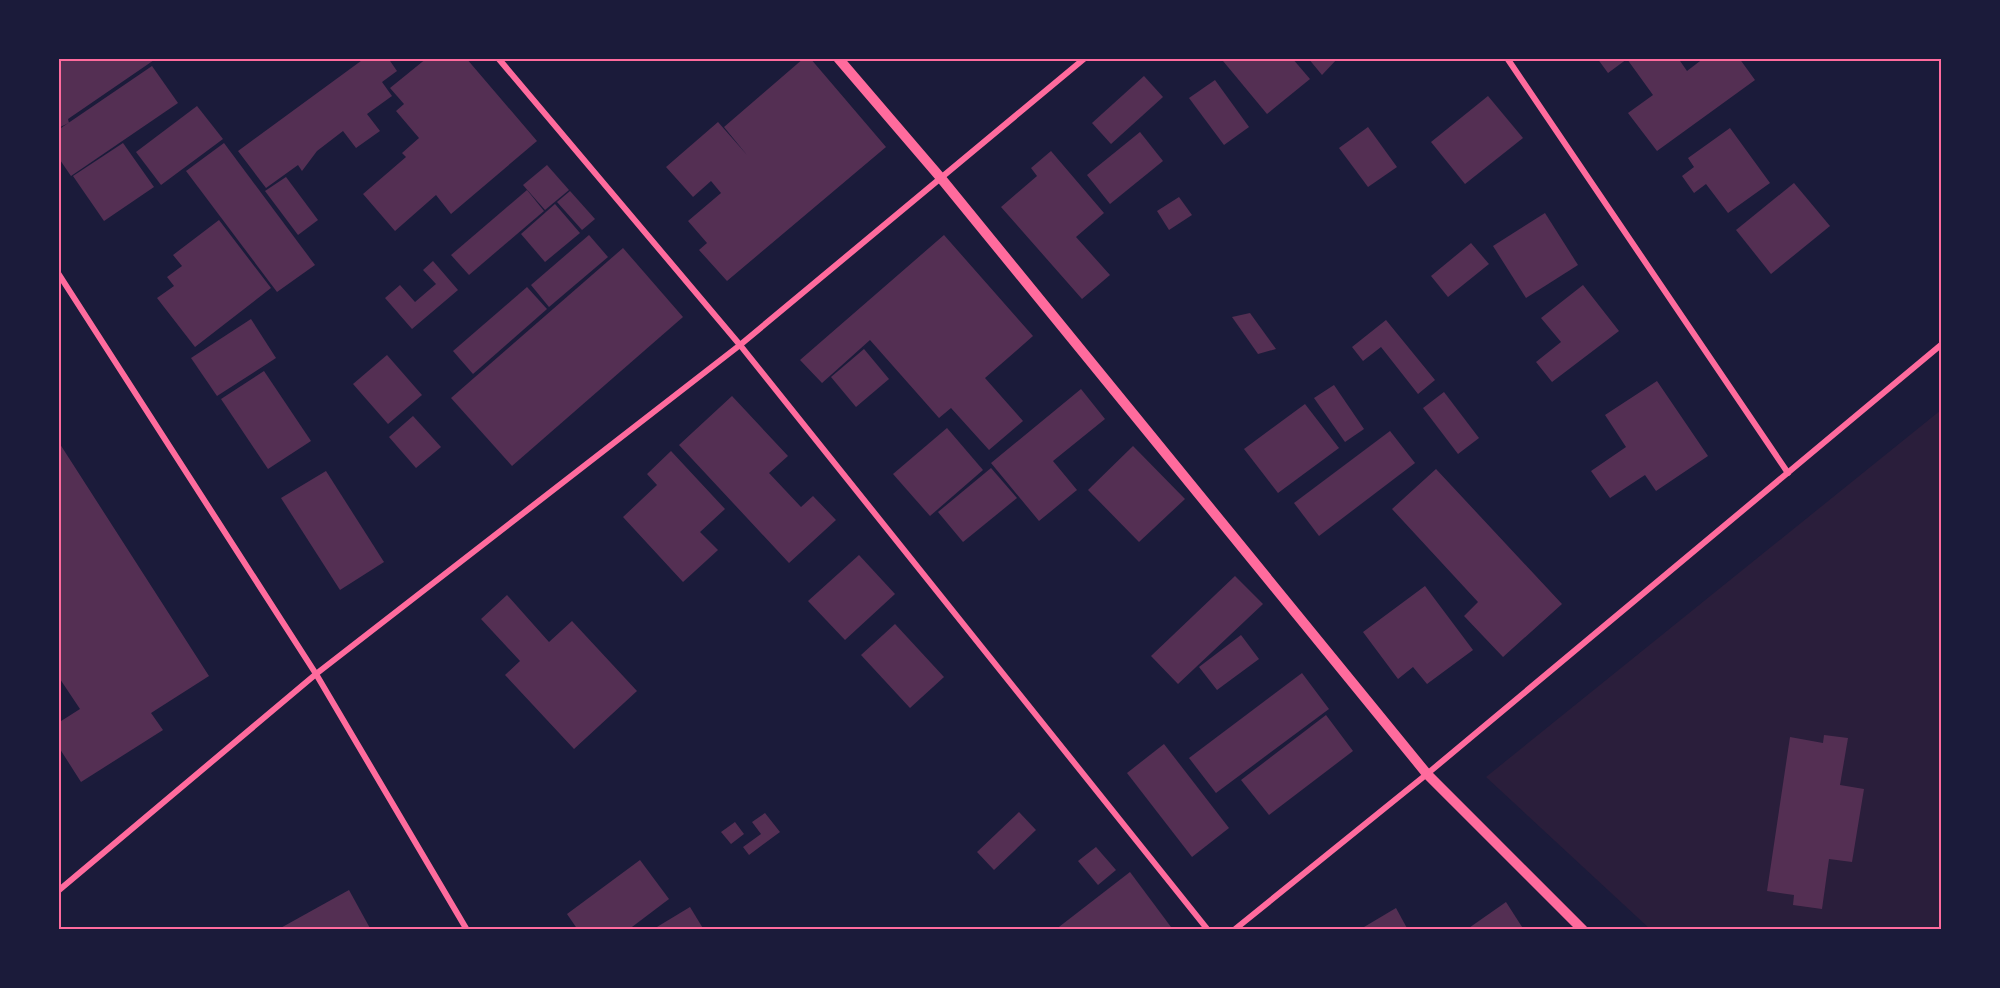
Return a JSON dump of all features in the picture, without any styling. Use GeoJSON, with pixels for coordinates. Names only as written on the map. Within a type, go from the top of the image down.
{"type":"FeatureCollection","features":[{"type":"Feature","properties":{"kind":"street"},"geometry":{"type":"LineString","coordinates":[[498,58],[740,345],[1209,930]]}},
{"type":"Feature","properties":{"kind":"street"},"geometry":{"type":"LineString","coordinates":[[838,58],[940,177],[1427,774],[1583,930]]}},
{"type":"Feature","properties":{"kind":"street"},"geometry":{"type":"LineString","coordinates":[[58,891],[316,674],[740,345],[1085,58]]}},
{"type":"Feature","properties":{"kind":"street"},"geometry":{"type":"LineString","coordinates":[[1507,58],[1788,473]]}},
{"type":"Feature","properties":{"kind":"street"},"geometry":{"type":"LineString","coordinates":[[58,273],[316,674],[467,930]]}},
{"type":"Feature","properties":{"kind":"street"},"geometry":{"type":"LineString","coordinates":[[1234,930],[1427,774],[1941,344]]}},
{"type":"Feature","properties":{"kind":"shaded area"},"geometry":{"type":"Polygon","coordinates":[[[1941,410],[1941,929],[1650,929],[1486,777],[1941,410]]]}},
{"type":"Feature","properties":{"kind":"building"},"geometry":{"type":"Polygon","coordinates":[[[58,58],[157,58],[68,119],[69,123],[58,128],[58,58]]]}},
{"type":"Feature","properties":{"kind":"building"},"geometry":{"type":"Polygon","coordinates":[[[365,58],[388,58],[397,71],[382,82],[392,96],[367,114],[380,131],[356,148],[343,131],[317,151],[302,171],[298,165],[266,188],[238,151],[365,58]]]}},
{"type":"Feature","properties":{"kind":"building"},"geometry":{"type":"Polygon","coordinates":[[[427,58],[466,58],[537,141],[451,214],[436,195],[395,231],[363,194],[406,157],[402,153],[419,138],[396,111],[404,104],[390,88],[427,58]]]}},
{"type":"Feature","properties":{"kind":"building"},"geometry":{"type":"Polygon","coordinates":[[[804,58],[810,58],[886,147],[727,281],[699,250],[707,243],[688,221],[721,193],[711,181],[693,197],[666,167],[718,122],[747,155],[724,127],[804,58]]]}},
{"type":"Feature","properties":{"kind":"building"},"geometry":{"type":"Polygon","coordinates":[[[1226,58],[1292,58],[1310,79],[1267,114],[1223,61],[1226,58]]]}},
{"type":"Feature","properties":{"kind":"building"},"geometry":{"type":"Polygon","coordinates":[[[1308,58],[1338,58],[1322,75],[1308,58]]]}},
{"type":"Feature","properties":{"kind":"building"},"geometry":{"type":"Polygon","coordinates":[[[1597,58],[1678,58],[1687,71],[1704,58],[1739,58],[1755,80],[1657,151],[1628,113],[1653,95],[1627,59],[1608,73],[1597,58]]]}},
{"type":"Feature","properties":{"kind":"building"},"geometry":{"type":"Polygon","coordinates":[[[152,66],[178,103],[71,176],[58,157],[58,130],[152,66]]]}},
{"type":"Feature","properties":{"kind":"building"},"geometry":{"type":"Polygon","coordinates":[[[1144,76],[1163,97],[1111,144],[1092,123],[1144,76]]]}},
{"type":"Feature","properties":{"kind":"building"},"geometry":{"type":"Polygon","coordinates":[[[1215,80],[1249,127],[1224,145],[1189,98],[1215,80]]]}},
{"type":"Feature","properties":{"kind":"building"},"geometry":{"type":"Polygon","coordinates":[[[1488,96],[1523,138],[1465,184],[1431,142],[1488,96]]]}},
{"type":"Feature","properties":{"kind":"building"},"geometry":{"type":"Polygon","coordinates":[[[197,106],[223,139],[161,185],[136,152],[197,106]]]}},
{"type":"Feature","properties":{"kind":"building"},"geometry":{"type":"Polygon","coordinates":[[[1368,127],[1397,167],[1368,187],[1339,148],[1368,127]]]}},
{"type":"Feature","properties":{"kind":"building"},"geometry":{"type":"Polygon","coordinates":[[[1730,128],[1770,183],[1728,213],[1706,184],[1694,193],[1682,176],[1694,167],[1688,158],[1730,128]]]}},
{"type":"Feature","properties":{"kind":"building"},"geometry":{"type":"Polygon","coordinates":[[[1140,132],[1163,161],[1110,204],[1087,175],[1140,132]]]}},
{"type":"Feature","properties":{"kind":"building"},"geometry":{"type":"Polygon","coordinates":[[[123,143],[154,187],[104,221],[73,176],[123,143]]]}},
{"type":"Feature","properties":{"kind":"building"},"geometry":{"type":"Polygon","coordinates":[[[224,143],[315,265],[277,292],[186,171],[224,143]]]}},
{"type":"Feature","properties":{"kind":"building"},"geometry":{"type":"Polygon","coordinates":[[[1051,151],[1104,213],[1076,237],[1110,275],[1082,299],[1001,207],[1037,176],[1031,168],[1051,151]]]}},
{"type":"Feature","properties":{"kind":"building"},"geometry":{"type":"Polygon","coordinates":[[[547,165],[569,190],[545,210],[523,185],[547,165]]]}},
{"type":"Feature","properties":{"kind":"building"},"geometry":{"type":"Polygon","coordinates":[[[286,177],[318,220],[298,235],[265,191],[286,177]]]}},
{"type":"Feature","properties":{"kind":"building"},"geometry":{"type":"Polygon","coordinates":[[[1794,183],[1830,226],[1771,274],[1736,230],[1794,183]]]}},
{"type":"Feature","properties":{"kind":"building"},"geometry":{"type":"Polygon","coordinates":[[[527,190],[544,211],[469,275],[451,255],[527,190]]]}},
{"type":"Feature","properties":{"kind":"building"},"geometry":{"type":"Polygon","coordinates":[[[570,191],[595,219],[582,230],[557,202],[570,191]]]}},
{"type":"Feature","properties":{"kind":"building"},"geometry":{"type":"Polygon","coordinates":[[[1179,197],[1192,215],[1169,230],[1157,211],[1179,197]]]}},
{"type":"Feature","properties":{"kind":"building"},"geometry":{"type":"Polygon","coordinates":[[[555,204],[580,233],[545,262],[521,234],[555,204]]]}},
{"type":"Feature","properties":{"kind":"building"},"geometry":{"type":"Polygon","coordinates":[[[1545,213],[1578,265],[1526,298],[1493,246],[1545,213]]]}},
{"type":"Feature","properties":{"kind":"building"},"geometry":{"type":"Polygon","coordinates":[[[219,220],[271,288],[195,347],[157,298],[174,286],[167,277],[182,266],[173,255],[219,220]]]}},
{"type":"Feature","properties":{"kind":"building"},"geometry":{"type":"Polygon","coordinates":[[[589,235],[608,257],[549,307],[531,285],[589,235]]]}},
{"type":"Feature","properties":{"kind":"building"},"geometry":{"type":"Polygon","coordinates":[[[944,235],[1033,336],[985,378],[1023,421],[989,450],[951,408],[939,418],[870,340],[822,383],[800,360],[944,235]]]}},
{"type":"Feature","properties":{"kind":"building"},"geometry":{"type":"Polygon","coordinates":[[[1471,243],[1489,264],[1448,297],[1431,276],[1471,243]]]}},
{"type":"Feature","properties":{"kind":"building"},"geometry":{"type":"Polygon","coordinates":[[[623,248],[683,317],[512,466],[451,398],[623,248]]]}},
{"type":"Feature","properties":{"kind":"building"},"geometry":{"type":"Polygon","coordinates":[[[433,261],[458,290],[412,329],[385,298],[400,285],[415,302],[436,284],[423,270],[433,261]]]}},
{"type":"Feature","properties":{"kind":"building"},"geometry":{"type":"Polygon","coordinates":[[[1583,285],[1619,331],[1552,382],[1536,362],[1561,342],[1541,318],[1583,285]]]}},
{"type":"Feature","properties":{"kind":"building"},"geometry":{"type":"Polygon","coordinates":[[[527,287],[547,309],[473,374],[453,351],[527,287]]]}},
{"type":"Feature","properties":{"kind":"building"},"geometry":{"type":"Polygon","coordinates":[[[1250,313],[1276,349],[1258,354],[1232,317],[1250,313]]]}},
{"type":"Feature","properties":{"kind":"building"},"geometry":{"type":"Polygon","coordinates":[[[251,319],[276,358],[217,396],[191,358],[251,319]]]}},
{"type":"Feature","properties":{"kind":"building"},"geometry":{"type":"Polygon","coordinates":[[[1386,320],[1435,380],[1418,394],[1381,347],[1363,361],[1352,347],[1386,320]]]}},
{"type":"Feature","properties":{"kind":"building"},"geometry":{"type":"Polygon","coordinates":[[[864,349],[889,379],[856,407],[831,377],[864,349]]]}},
{"type":"Feature","properties":{"kind":"building"},"geometry":{"type":"Polygon","coordinates":[[[387,355],[422,395],[388,424],[353,384],[387,355]]]}},
{"type":"Feature","properties":{"kind":"building"},"geometry":{"type":"Polygon","coordinates":[[[264,371],[311,441],[268,469],[221,399],[264,371]]]}},
{"type":"Feature","properties":{"kind":"building"},"geometry":{"type":"Polygon","coordinates":[[[1657,381],[1708,456],[1656,491],[1645,475],[1610,498],[1591,471],[1626,447],[1605,415],[1657,381]]]}},
{"type":"Feature","properties":{"kind":"building"},"geometry":{"type":"Polygon","coordinates":[[[1334,385],[1364,429],[1345,442],[1314,398],[1334,385]]]}},
{"type":"Feature","properties":{"kind":"building"},"geometry":{"type":"Polygon","coordinates":[[[1081,389],[1105,419],[1053,461],[1077,490],[1039,521],[991,463],[1081,389]]]}},
{"type":"Feature","properties":{"kind":"building"},"geometry":{"type":"Polygon","coordinates":[[[1444,392],[1479,438],[1458,454],[1423,408],[1444,392]]]}},
{"type":"Feature","properties":{"kind":"building"},"geometry":{"type":"Polygon","coordinates":[[[732,396],[788,456],[769,473],[801,507],[813,496],[836,520],[789,563],[679,445],[732,396]]]}},
{"type":"Feature","properties":{"kind":"building"},"geometry":{"type":"Polygon","coordinates":[[[1305,404],[1339,448],[1278,493],[1244,449],[1305,404]]]}},
{"type":"Feature","properties":{"kind":"building"},"geometry":{"type":"Polygon","coordinates":[[[413,416],[441,447],[416,468],[389,437],[413,416]]]}},
{"type":"Feature","properties":{"kind":"building"},"geometry":{"type":"Polygon","coordinates":[[[947,428],[983,470],[930,516],[893,474],[947,428]]]}},
{"type":"Feature","properties":{"kind":"building"},"geometry":{"type":"Polygon","coordinates":[[[1390,431],[1415,463],[1319,536],[1294,503],[1390,431]]]}},
{"type":"Feature","properties":{"kind":"building"},"geometry":{"type":"Polygon","coordinates":[[[58,441],[209,676],[151,713],[163,730],[81,782],[58,746],[58,723],[80,709],[58,676],[58,441]]]}},
{"type":"Feature","properties":{"kind":"building"},"geometry":{"type":"Polygon","coordinates":[[[1133,446],[1185,499],[1139,542],[1088,490],[1133,446]]]}},
{"type":"Feature","properties":{"kind":"building"},"geometry":{"type":"Polygon","coordinates":[[[671,451],[725,509],[700,532],[718,550],[683,582],[623,517],[657,485],[647,474],[671,451]]]}},
{"type":"Feature","properties":{"kind":"building"},"geometry":{"type":"Polygon","coordinates":[[[991,468],[1017,498],[963,542],[938,512],[991,468]]]}},
{"type":"Feature","properties":{"kind":"building"},"geometry":{"type":"Polygon","coordinates":[[[1436,469],[1562,604],[1503,657],[1464,616],[1478,602],[1392,509],[1436,469]]]}},
{"type":"Feature","properties":{"kind":"building"},"geometry":{"type":"Polygon","coordinates":[[[326,471],[384,562],[340,590],[281,498],[326,471]]]}},
{"type":"Feature","properties":{"kind":"building"},"geometry":{"type":"Polygon","coordinates":[[[859,555],[895,594],[845,640],[808,601],[859,555]]]}},
{"type":"Feature","properties":{"kind":"building"},"geometry":{"type":"Polygon","coordinates":[[[1235,576],[1263,604],[1178,684],[1151,656],[1235,576]]]}},
{"type":"Feature","properties":{"kind":"building"},"geometry":{"type":"Polygon","coordinates":[[[1425,586],[1473,650],[1427,684],[1413,667],[1398,679],[1363,632],[1425,586]]]}},
{"type":"Feature","properties":{"kind":"building"},"geometry":{"type":"Polygon","coordinates":[[[507,595],[549,642],[572,621],[637,691],[574,749],[505,675],[520,661],[481,619],[507,595]]]}},
{"type":"Feature","properties":{"kind":"building"},"geometry":{"type":"Polygon","coordinates":[[[895,624],[944,677],[910,708],[861,655],[895,624]]]}},
{"type":"Feature","properties":{"kind":"building"},"geometry":{"type":"Polygon","coordinates":[[[1241,635],[1259,659],[1217,690],[1199,667],[1241,635]]]}},
{"type":"Feature","properties":{"kind":"building"},"geometry":{"type":"Polygon","coordinates":[[[1302,673],[1329,709],[1216,793],[1189,758],[1302,673]]]}},
{"type":"Feature","properties":{"kind":"building"},"geometry":{"type":"Polygon","coordinates":[[[1326,715],[1353,751],[1269,815],[1241,780],[1326,715]]]}},
{"type":"Feature","properties":{"kind":"building"},"geometry":{"type":"Polygon","coordinates":[[[1824,735],[1848,738],[1840,785],[1864,789],[1852,862],[1829,859],[1822,909],[1793,905],[1794,895],[1767,891],[1790,737],[1823,743],[1824,735]]]}},
{"type":"Feature","properties":{"kind":"building"},"geometry":{"type":"Polygon","coordinates":[[[1164,744],[1229,828],[1192,857],[1127,773],[1164,744]]]}},
{"type":"Feature","properties":{"kind":"building"},"geometry":{"type":"Polygon","coordinates":[[[1019,812],[1036,830],[994,870],[977,852],[1019,812]]]}},
{"type":"Feature","properties":{"kind":"building"},"geometry":{"type":"Polygon","coordinates":[[[765,813],[780,832],[749,855],[743,847],[761,834],[752,822],[765,813]]]}},
{"type":"Feature","properties":{"kind":"building"},"geometry":{"type":"Polygon","coordinates":[[[735,822],[744,834],[731,844],[721,832],[735,822]]]}},
{"type":"Feature","properties":{"kind":"building"},"geometry":{"type":"Polygon","coordinates":[[[1096,847],[1116,870],[1098,885],[1078,861],[1096,847]]]}},
{"type":"Feature","properties":{"kind":"building"},"geometry":{"type":"Polygon","coordinates":[[[640,860],[669,899],[628,930],[578,930],[567,914],[640,860]]]}},
{"type":"Feature","properties":{"kind":"building"},"geometry":{"type":"Polygon","coordinates":[[[1130,872],[1171,927],[1167,930],[1055,930],[1130,872]]]}},
{"type":"Feature","properties":{"kind":"building"},"geometry":{"type":"Polygon","coordinates":[[[349,890],[371,930],[277,930],[349,890]]]}},
{"type":"Feature","properties":{"kind":"building"},"geometry":{"type":"Polygon","coordinates":[[[1506,902],[1524,930],[1466,930],[1506,902]]]}},
{"type":"Feature","properties":{"kind":"building"},"geometry":{"type":"Polygon","coordinates":[[[690,907],[704,930],[652,930],[690,907]]]}},
{"type":"Feature","properties":{"kind":"building"},"geometry":{"type":"Polygon","coordinates":[[[1396,908],[1408,930],[1359,930],[1396,908]]]}}]}
